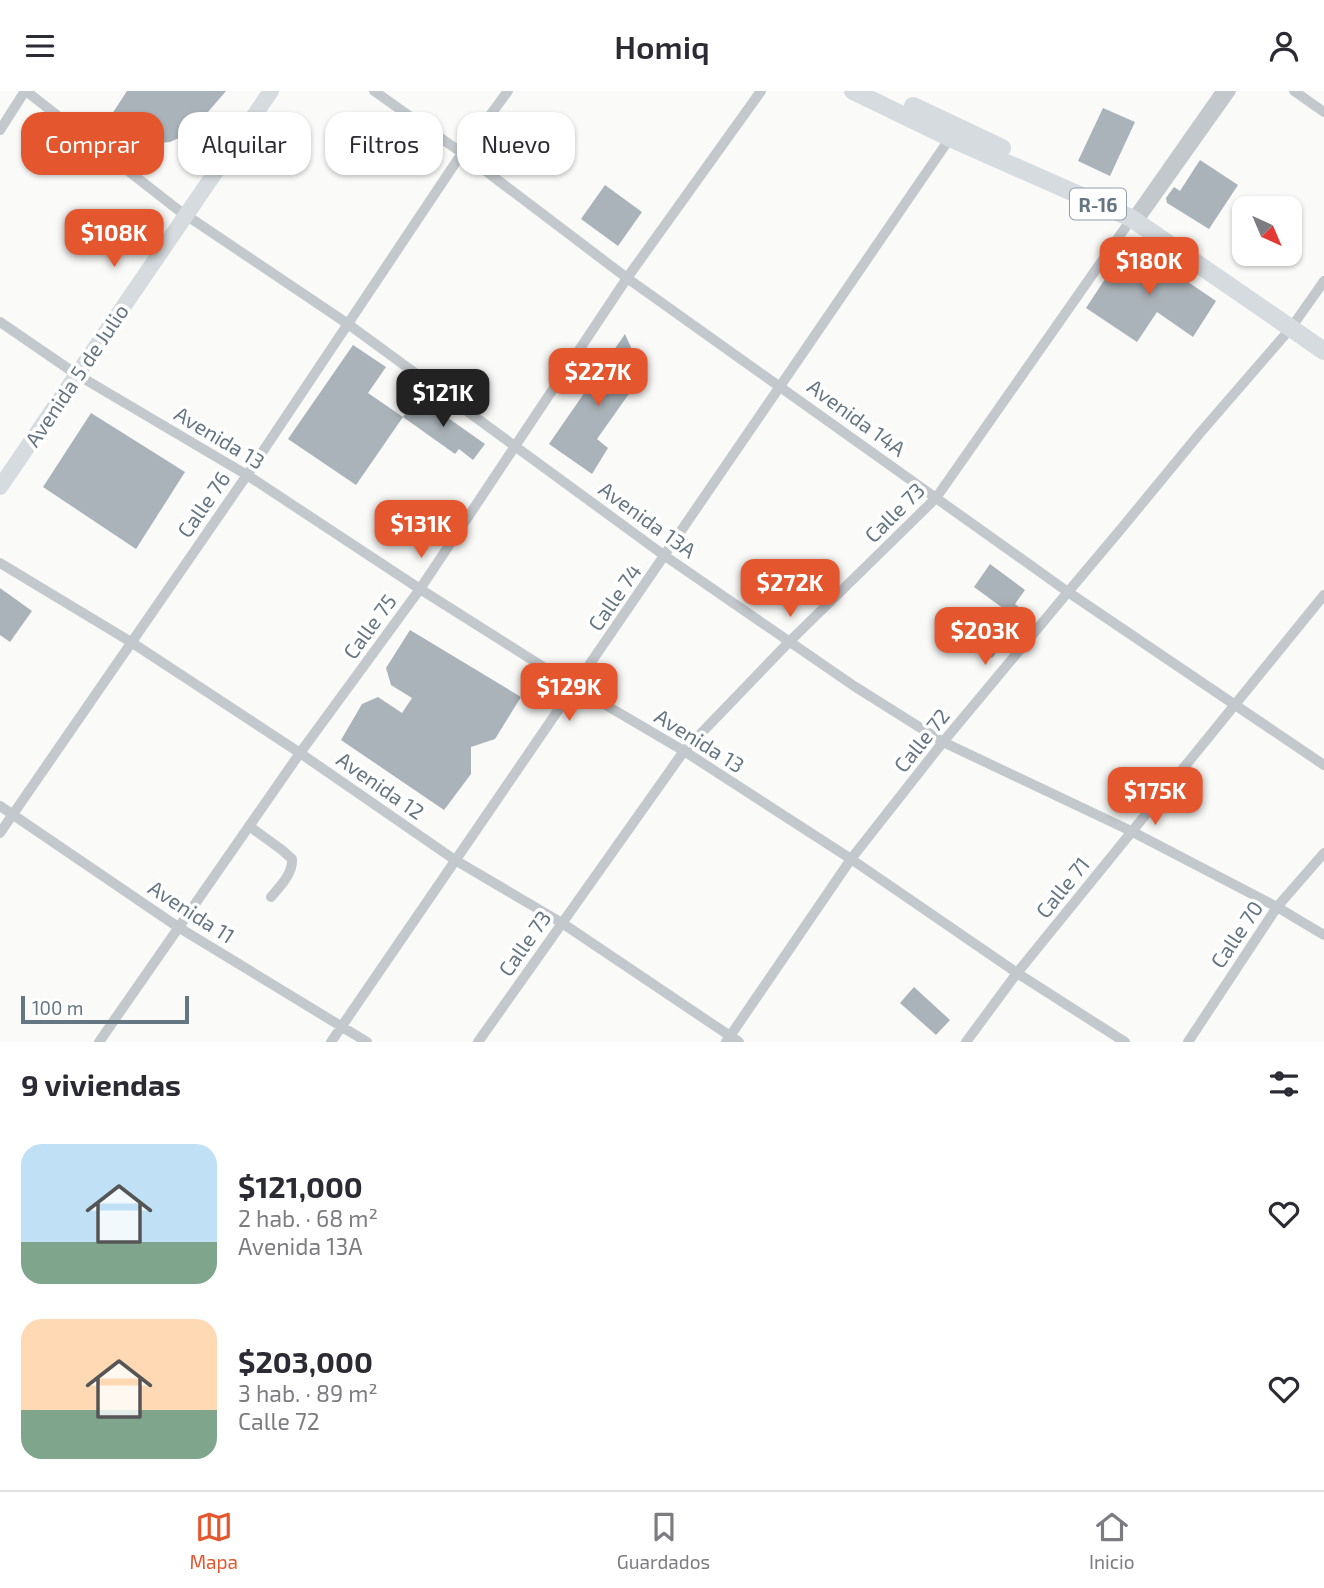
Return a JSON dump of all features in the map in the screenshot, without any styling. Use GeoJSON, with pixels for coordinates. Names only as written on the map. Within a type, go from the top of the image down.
{"type":"FeatureCollection","features":[{"type":"Feature","properties":{"kind":"main road","name":"Avenida 5 de Julio"},"geometry":{"type":"LineString","coordinates":[[182,212],[258,91]]}},
{"type":"Feature","properties":{"kind":"main road","name":"Avenida 5 de Julio"},"geometry":{"type":"LineString","coordinates":[[0,487],[72,372],[182,212],[271,91]]}},
{"type":"Feature","properties":{"kind":"main road","name":"R-16"},"geometry":{"type":"LineString","coordinates":[[853,91],[950,138],[1137,216]]}},
{"type":"Feature","properties":{"kind":"main road","name":"R-16"},"geometry":{"type":"LineString","coordinates":[[880,91],[1137,216],[1294,323],[1324,351]]}},
{"type":"Feature","properties":{"kind":"main road","name":"R-16"},"geometry":{"type":"LineString","coordinates":[[1294,323],[1324,337]]}},
{"type":"Feature","properties":{"kind":"main road","name":"Avenida 5 de Julio"},"geometry":{"type":"LineString","coordinates":[[0,467],[72,372]]}},
{"type":"Feature","properties":{"kind":"street"},"geometry":{"type":"LineString","coordinates":[[0,130],[25,91]]}},
{"type":"Feature","properties":{"kind":"street","name":"Avenida 13A"},"geometry":{"type":"LineString","coordinates":[[25,91],[182,212],[348,324],[665,556],[854,686],[943,742],[1131,831],[1277,907],[1324,935]]}},
{"type":"Feature","properties":{"kind":"street","name":"Avenida 14A"},"geometry":{"type":"LineString","coordinates":[[373,91],[457,150]]}},
{"type":"Feature","properties":{"kind":"street","name":"Calle 76"},"geometry":{"type":"LineString","coordinates":[[492,112],[508,91]]}},
{"type":"Feature","properties":{"kind":"street","name":"Calle 75"},"geometry":{"type":"LineString","coordinates":[[99,1042],[300,753],[420,589],[627,278],[761,91]]}},
{"type":"Feature","properties":{"kind":"street"},"geometry":{"type":"LineString","coordinates":[[1137,216],[1221,91]]}},
{"type":"Feature","properties":{"kind":"street"},"geometry":{"type":"LineString","coordinates":[[1137,216],[1231,91]]}},
{"type":"Feature","properties":{"kind":"street"},"geometry":{"type":"LineString","coordinates":[[1294,91],[1324,112]]}},
{"type":"Feature","properties":{"kind":"street","name":"Calle 74"},"geometry":{"type":"LineString","coordinates":[[331,1042],[950,138]]}},
{"type":"Feature","properties":{"kind":"street","name":"Calle 76"},"geometry":{"type":"LineString","coordinates":[[0,834],[247,475],[457,160]]}},
{"type":"Feature","properties":{"kind":"street","name":"Avenida 14A"},"geometry":{"type":"LineString","coordinates":[[491,175],[627,278],[1068,592],[1324,765]]}},
{"type":"Feature","properties":{"kind":"street","name":"Calle 73"},"geometry":{"type":"LineString","coordinates":[[478,1042],[684,751],[789,642],[936,498],[1137,216]]}},
{"type":"Feature","properties":{"kind":"street","name":"Calle 72"},"geometry":{"type":"LineString","coordinates":[[732,1040],[850,859],[943,742],[1294,323],[1324,281]]}},
{"type":"Feature","properties":{"kind":"street","name":"Avenida 13"},"geometry":{"type":"LineString","coordinates":[[0,321],[72,372],[247,475],[575,687],[684,751],[1125,1042]]}},
{"type":"Feature","properties":{"kind":"street","name":"Avenida 12"},"geometry":{"type":"LineString","coordinates":[[0,563],[131,642],[300,753],[455,860],[562,923],[732,1040]]}},
{"type":"Feature","properties":{"kind":"street","name":"Calle 71"},"geometry":{"type":"LineString","coordinates":[[966,1042],[1017,973],[1324,595]]}},
{"type":"Feature","properties":{"kind":"street","name":"Avenida 11"},"geometry":{"type":"LineString","coordinates":[[0,806],[178,927],[367,1042]]}},
{"type":"Feature","properties":{"kind":"street"},"geometry":{"type":"LineString","coordinates":[[249,826],[292,859],[291,871],[271,897]]}},
{"type":"Feature","properties":{"kind":"street","name":"Calle 70"},"geometry":{"type":"LineString","coordinates":[[1188,1042],[1277,907],[1324,853]]}},
{"type":"Feature","properties":{"kind":"building"},"geometry":{"type":"Polygon","coordinates":[[[127,91],[226,91],[208,112],[178,112],[178,138],[170,142],[164,142],[164,112],[113,112],[127,91]]]}},
{"type":"Feature","properties":{"kind":"building"},"geometry":{"type":"Polygon","coordinates":[[[1103,108],[1135,122],[1110,176],[1078,161],[1103,108]]]}},
{"type":"Feature","properties":{"kind":"building"},"geometry":{"type":"Polygon","coordinates":[[[1200,160],[1238,185],[1209,229],[1167,203],[1166,198],[1174,187],[1180,191],[1200,160]]]}},
{"type":"Feature","properties":{"kind":"building"},"geometry":{"type":"Polygon","coordinates":[[[605,185],[642,212],[618,246],[581,219],[605,185]]]}},
{"type":"Feature","properties":{"kind":"building"},"geometry":{"type":"Polygon","coordinates":[[[1134,245],[1216,301],[1193,337],[1157,312],[1137,342],[1086,308],[1105,279],[1110,281],[1134,245]]]}},
{"type":"Feature","properties":{"kind":"building"},"geometry":{"type":"Polygon","coordinates":[[[625,334],[643,374],[597,439],[608,448],[592,474],[549,444],[625,334]]]}},
{"type":"Feature","properties":{"kind":"building"},"geometry":{"type":"Polygon","coordinates":[[[353,345],[386,367],[368,393],[403,417],[356,485],[288,439],[353,345]]]}},
{"type":"Feature","properties":{"kind":"building"},"geometry":{"type":"Polygon","coordinates":[[[417,396],[485,444],[473,460],[459,449],[455,454],[403,417],[417,396]]]}},
{"type":"Feature","properties":{"kind":"building"},"geometry":{"type":"Polygon","coordinates":[[[91,413],[185,472],[136,549],[43,487],[91,413]]]}},
{"type":"Feature","properties":{"kind":"building"},"geometry":{"type":"Polygon","coordinates":[[[990,564],[1025,590],[1015,604],[1021,609],[1015,617],[974,587],[990,564]]]}},
{"type":"Feature","properties":{"kind":"building"},"geometry":{"type":"Polygon","coordinates":[[[0,588],[32,611],[10,642],[0,635],[0,588]]]}},
{"type":"Feature","properties":{"kind":"building"},"geometry":{"type":"Polygon","coordinates":[[[963,608],[1006,640],[992,658],[950,627],[963,608]]]}},
{"type":"Feature","properties":{"kind":"building"},"geometry":{"type":"Polygon","coordinates":[[[410,630],[521,697],[495,739],[471,747],[471,774],[444,810],[341,740],[362,704],[378,697],[402,713],[412,698],[391,685],[386,668],[410,630]]]}},
{"type":"Feature","properties":{"kind":"building"},"geometry":{"type":"Polygon","coordinates":[[[914,987],[950,1020],[936,1035],[900,1003],[914,987]]]}}]}
